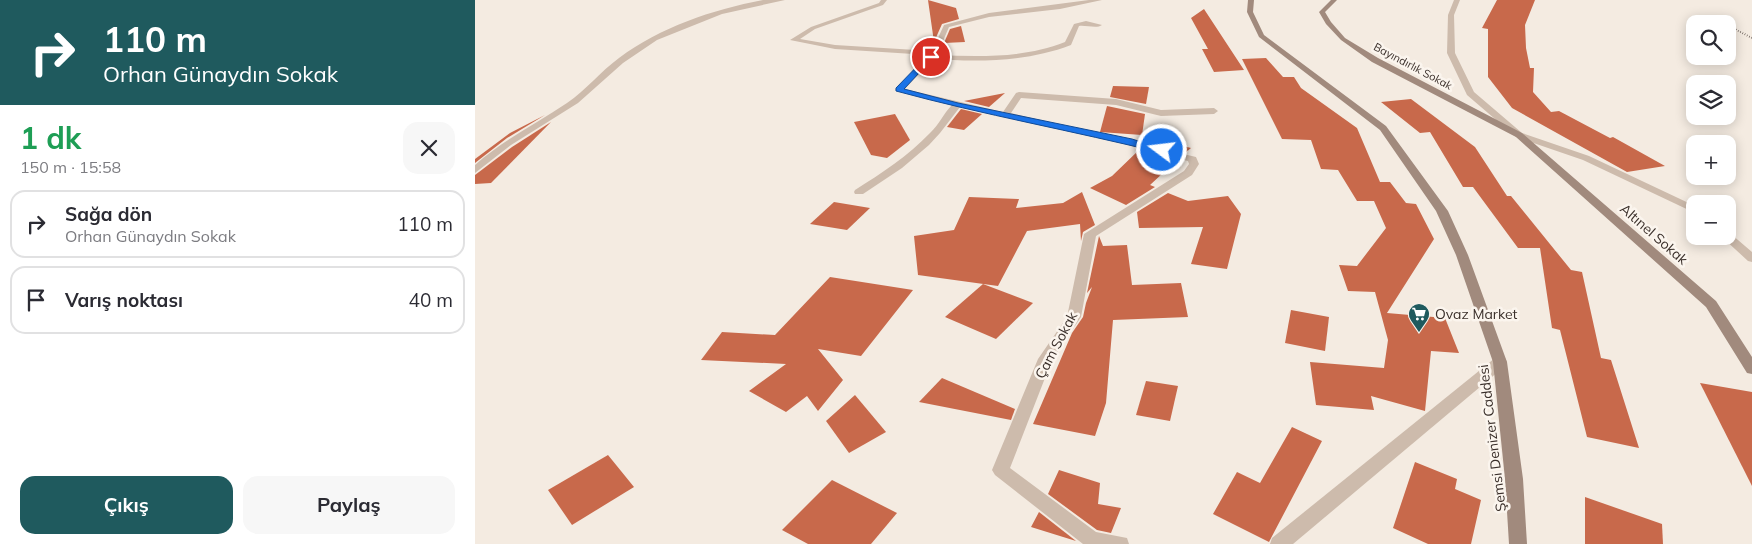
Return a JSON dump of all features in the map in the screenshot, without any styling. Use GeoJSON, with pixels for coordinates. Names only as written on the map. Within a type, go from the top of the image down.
{"type":"FeatureCollection","features":[{"type":"Feature","properties":{"kind":"main road","name":"Şemsi Denizer Caddesi"},"geometry":{"type":"LineString","coordinates":[[1251,0],[1250,12],[1261,36],[1383,128],[1442,211],[1462,255],[1500,362],[1514,479],[1518,544]]}},
{"type":"Feature","properties":{"kind":"main road","name":"Bayındırlık Sokak"},"geometry":{"type":"LineString","coordinates":[[1334,0],[1322,12],[1343,39],[1397,73],[1427,86],[1519,135]]}},
{"type":"Feature","properties":{"kind":"main road","name":"Altınel Sokak"},"geometry":{"type":"LineString","coordinates":[[1519,135],[1711,304],[1752,369]]}},
{"type":"Feature","properties":{"kind":"street"},"geometry":{"type":"LineString","coordinates":[[475,170],[491,154],[590,90],[619,61],[640,47],[713,15],[747,5],[782,0]]}},
{"type":"Feature","properties":{"kind":"street"},"geometry":{"type":"LineString","coordinates":[[884,0],[881,4],[813,28],[794,40],[835,47],[972,58],[1042,51],[1068,43],[1076,25],[1086,23],[1099,25]]}},
{"type":"Feature","properties":{"kind":"street"},"geometry":{"type":"LineString","coordinates":[[1099,0],[1060,7],[989,15],[947,26],[933,55],[899,90],[1005,115],[1019,95],[1116,102],[1161,113],[1214,111]]}},
{"type":"Feature","properties":{"kind":"street"},"geometry":{"type":"LineString","coordinates":[[1457,0],[1451,15],[1451,52],[1469,93],[1519,135],[1586,158],[1686,206]]}},
{"type":"Feature","properties":{"kind":"street"},"geometry":{"type":"LineString","coordinates":[[859,192],[894,170],[936,134],[949,112],[957,105]]}},
{"type":"Feature","properties":{"kind":"street","name":"Çam Sokak"},"geometry":{"type":"LineString","coordinates":[[1005,115],[1132,142],[1193,159],[1194,164],[1188,173],[1090,234],[1074,317],[1045,360],[1001,470],[1092,540],[1120,544]]}},
{"type":"Feature","properties":{"kind":"street"},"geometry":{"type":"LineString","coordinates":[[1736,244],[1752,258]]}},
{"type":"Feature","properties":{"kind":"street"},"geometry":{"type":"LineString","coordinates":[[1279,544],[1500,362]]}},
{"type":"Feature","properties":{"kind":"building"},"geometry":{"type":"Polygon","coordinates":[[[928,0],[956,8],[959,19],[942,24],[934,42],[928,0]]]}},
{"type":"Feature","properties":{"kind":"building"},"geometry":{"type":"Polygon","coordinates":[[[1497,0],[1535,0],[1525,25],[1526,48],[1530,68],[1534,68],[1533,92],[1551,112],[1559,111],[1610,138],[1613,137],[1665,166],[1627,172],[1512,108],[1488,77],[1488,29],[1482,28],[1497,0]]]}},
{"type":"Feature","properties":{"kind":"building"},"geometry":{"type":"Polygon","coordinates":[[[1204,9],[1244,70],[1214,72],[1202,49],[1208,49],[1191,18],[1204,9]]]}},
{"type":"Feature","properties":{"kind":"building"},"geometry":{"type":"Polygon","coordinates":[[[961,26],[965,42],[944,43],[950,29],[961,26]]]}},
{"type":"Feature","properties":{"kind":"building"},"geometry":{"type":"Polygon","coordinates":[[[1266,58],[1283,77],[1294,77],[1301,88],[1357,128],[1380,182],[1390,182],[1406,203],[1416,204],[1434,239],[1387,313],[1445,318],[1459,353],[1431,351],[1425,411],[1371,396],[1374,410],[1316,405],[1310,362],[1384,368],[1388,340],[1375,292],[1348,291],[1339,265],[1357,266],[1386,228],[1374,201],[1357,201],[1338,170],[1321,169],[1311,140],[1282,139],[1242,59],[1266,58]]]}},
{"type":"Feature","properties":{"kind":"building"},"geometry":{"type":"Polygon","coordinates":[[[1113,86],[1149,87],[1146,104],[1110,97],[1113,86]]]}},
{"type":"Feature","properties":{"kind":"building"},"geometry":{"type":"Polygon","coordinates":[[[1005,93],[989,107],[964,101],[1005,93]]]}},
{"type":"Feature","properties":{"kind":"building"},"geometry":{"type":"Polygon","coordinates":[[[1411,99],[1475,147],[1507,196],[1511,196],[1571,270],[1582,272],[1601,358],[1611,360],[1639,448],[1587,437],[1560,330],[1552,328],[1540,248],[1518,248],[1473,187],[1463,187],[1430,132],[1420,133],[1381,102],[1411,99]]]}},
{"type":"Feature","properties":{"kind":"building"},"geometry":{"type":"Polygon","coordinates":[[[1107,106],[1145,114],[1142,135],[1100,132],[1107,106]]]}},
{"type":"Feature","properties":{"kind":"building"},"geometry":{"type":"Polygon","coordinates":[[[961,109],[982,114],[964,130],[947,127],[961,109]]]}},
{"type":"Feature","properties":{"kind":"building"},"geometry":{"type":"Polygon","coordinates":[[[895,114],[910,140],[887,158],[871,155],[854,122],[895,114]]]}},
{"type":"Feature","properties":{"kind":"building"},"geometry":{"type":"Polygon","coordinates":[[[545,115],[507,138],[475,163],[475,159],[510,133],[545,115]]]}},
{"type":"Feature","properties":{"kind":"building"},"geometry":{"type":"Polygon","coordinates":[[[551,122],[491,183],[475,184],[475,175],[512,147],[551,122]]]}},
{"type":"Feature","properties":{"kind":"building"},"geometry":{"type":"Polygon","coordinates":[[[1152,138],[1191,148],[1185,153],[1146,143],[1152,138]]]}},
{"type":"Feature","properties":{"kind":"building"},"geometry":{"type":"Polygon","coordinates":[[[1139,150],[1177,160],[1150,185],[1155,187],[1126,205],[1090,188],[1112,176],[1139,150]]]}},
{"type":"Feature","properties":{"kind":"building"},"geometry":{"type":"Polygon","coordinates":[[[1082,192],[1095,225],[1083,232],[1081,241],[1080,224],[1027,231],[998,286],[918,275],[914,236],[954,230],[969,197],[1019,199],[1016,208],[1063,203],[1082,192]]]}},
{"type":"Feature","properties":{"kind":"building"},"geometry":{"type":"Polygon","coordinates":[[[1168,193],[1188,201],[1228,196],[1241,214],[1227,269],[1191,264],[1203,227],[1139,228],[1137,212],[1168,193]]]}},
{"type":"Feature","properties":{"kind":"building"},"geometry":{"type":"Polygon","coordinates":[[[834,202],[870,208],[847,230],[810,224],[834,202]]]}},
{"type":"Feature","properties":{"kind":"building"},"geometry":{"type":"Polygon","coordinates":[[[1099,236],[1103,246],[1127,245],[1132,285],[1181,283],[1188,317],[1113,320],[1106,403],[1095,436],[1033,424],[1072,333],[1083,317],[1092,287],[1087,293],[1099,236]]]}},
{"type":"Feature","properties":{"kind":"building"},"geometry":{"type":"Polygon","coordinates":[[[830,277],[913,290],[861,356],[818,349],[843,380],[818,411],[807,396],[786,412],[749,391],[786,364],[701,360],[722,332],[775,335],[830,277]]]}},
{"type":"Feature","properties":{"kind":"building"},"geometry":{"type":"Polygon","coordinates":[[[983,284],[1033,303],[996,339],[945,317],[983,284]]]}},
{"type":"Feature","properties":{"kind":"building"},"geometry":{"type":"Polygon","coordinates":[[[1291,310],[1329,317],[1325,351],[1285,343],[1291,310]]]}},
{"type":"Feature","properties":{"kind":"building"},"geometry":{"type":"Polygon","coordinates":[[[942,378],[1015,409],[1011,420],[919,402],[942,378]]]}},
{"type":"Feature","properties":{"kind":"building"},"geometry":{"type":"Polygon","coordinates":[[[1146,381],[1178,386],[1170,421],[1136,415],[1146,381]]]}},
{"type":"Feature","properties":{"kind":"building"},"geometry":{"type":"Polygon","coordinates":[[[1700,383],[1752,392],[1752,486],[1700,383]]]}},
{"type":"Feature","properties":{"kind":"building"},"geometry":{"type":"Polygon","coordinates":[[[855,395],[886,432],[849,453],[826,421],[855,395]]]}},
{"type":"Feature","properties":{"kind":"building"},"geometry":{"type":"Polygon","coordinates":[[[1292,427],[1322,441],[1269,542],[1213,514],[1237,472],[1260,483],[1292,427]]]}},
{"type":"Feature","properties":{"kind":"building"},"geometry":{"type":"Polygon","coordinates":[[[608,455],[634,487],[572,525],[548,490],[608,455]]]}},
{"type":"Feature","properties":{"kind":"building"},"geometry":{"type":"Polygon","coordinates":[[[1415,462],[1457,479],[1455,489],[1481,500],[1471,544],[1428,544],[1393,528],[1415,462]]]}},
{"type":"Feature","properties":{"kind":"building"},"geometry":{"type":"Polygon","coordinates":[[[1059,470],[1100,483],[1098,504],[1121,508],[1111,533],[1097,530],[1048,494],[1059,470]]]}},
{"type":"Feature","properties":{"kind":"building"},"geometry":{"type":"Polygon","coordinates":[[[832,480],[897,513],[871,544],[808,544],[782,530],[832,480]]]}},
{"type":"Feature","properties":{"kind":"building"},"geometry":{"type":"Polygon","coordinates":[[[1585,497],[1662,524],[1663,544],[1585,544],[1585,497]]]}},
{"type":"Feature","properties":{"kind":"building"},"geometry":{"type":"Polygon","coordinates":[[[1039,512],[1076,541],[1031,527],[1039,512]]]}},
{"type":"Feature","properties":{"kind":"railway"},"geometry":{"type":"LineString","coordinates":[[1736,30],[1752,38]]}},
{"type":"Feature","properties":{"kind":"place","name":"Ovaz Market"},"geometry":{"type":"Point","coordinates":[1419,333]}},
{"type":"Feature","properties":{"kind":"route"},"geometry":{"type":"LineString","coordinates":[[931,57],[899,90],[957,105],[1162,150]]}}]}
